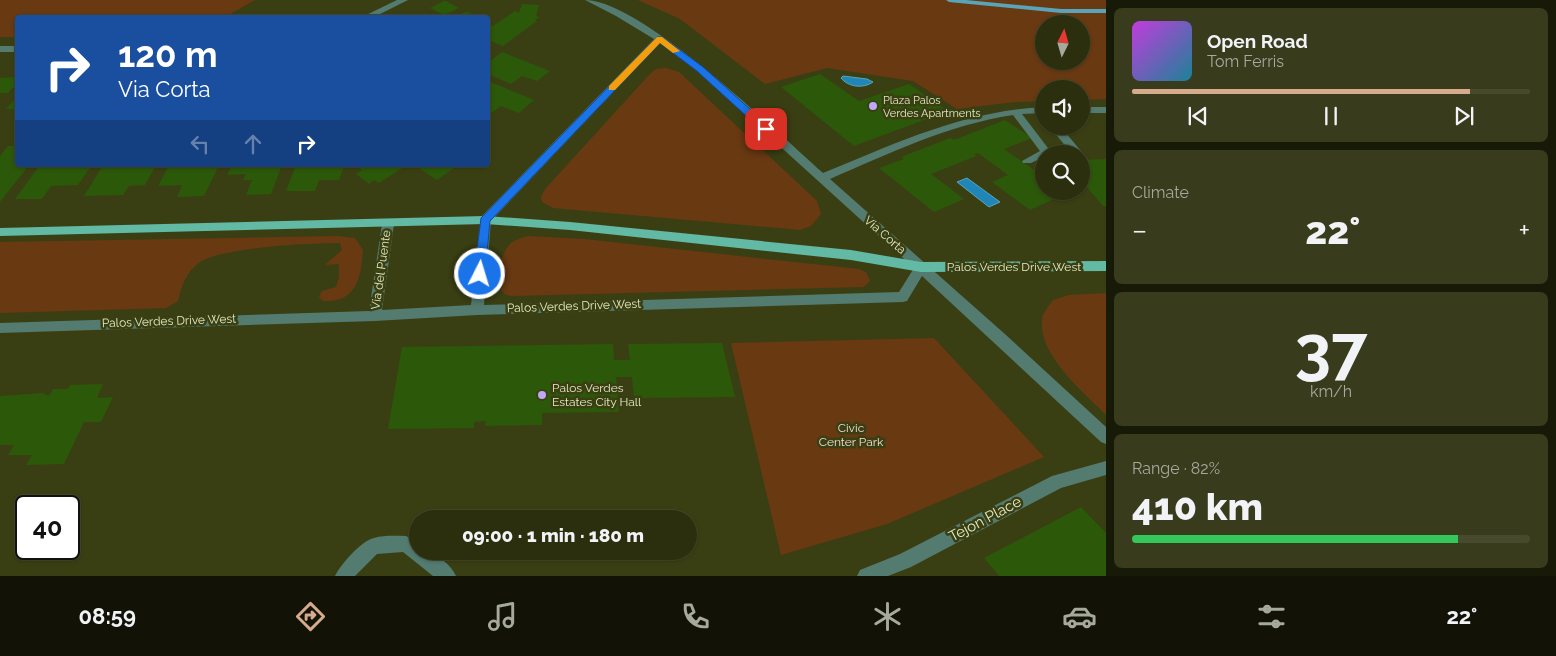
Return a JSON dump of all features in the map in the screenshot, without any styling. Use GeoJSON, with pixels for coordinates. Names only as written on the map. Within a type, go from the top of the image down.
{"type":"FeatureCollection","features":[{"type":"Feature","properties":{"kind":"main road","name":"Palos Verdes Drive West"},"geometry":{"type":"LineString","coordinates":[[0,232],[388,224],[485,220],[570,226],[851,254],[921,267],[1106,266]]}},
{"type":"Feature","properties":{"kind":"street"},"geometry":{"type":"LineString","coordinates":[[371,15],[404,0]]}},
{"type":"Feature","properties":{"kind":"street","name":"Via Corta"},"geometry":{"type":"LineString","coordinates":[[589,0],[616,11],[660,39],[700,69],[921,267],[1106,437]]}},
{"type":"Feature","properties":{"kind":"street"},"geometry":{"type":"LineString","coordinates":[[477,310],[485,220],[660,39]]}},
{"type":"Feature","properties":{"kind":"street"},"geometry":{"type":"LineString","coordinates":[[0,49],[15,49]]}},
{"type":"Feature","properties":{"kind":"street"},"geometry":{"type":"LineString","coordinates":[[1090,110],[1106,110]]}},
{"type":"Feature","properties":{"kind":"street"},"geometry":{"type":"LineString","coordinates":[[822,178],[959,122],[1015,111],[1035,111]]}},
{"type":"Feature","properties":{"kind":"street"},"geometry":{"type":"LineString","coordinates":[[1015,111],[1046,152],[1027,161]]}},
{"type":"Feature","properties":{"kind":"street"},"geometry":{"type":"LineString","coordinates":[[1062,135],[1070,145]]}},
{"type":"Feature","properties":{"kind":"street","name":"Via del Puente"},"geometry":{"type":"LineString","coordinates":[[375,316],[388,224]]}},
{"type":"Feature","properties":{"kind":"street","name":"Palos Verdes Drive West"},"geometry":{"type":"LineString","coordinates":[[0,328],[375,316],[477,310],[903,297],[921,267]]}},
{"type":"Feature","properties":{"kind":"street","name":"Tejon Place"},"geometry":{"type":"LineString","coordinates":[[866,576],[904,561],[1058,481],[1106,468]]}},
{"type":"Feature","properties":{"kind":"street"},"geometry":{"type":"LineString","coordinates":[[344,576],[358,558],[374,546],[406,544],[447,576]]}},
{"type":"Feature","properties":{"kind":"green space"},"geometry":{"type":"Polygon","coordinates":[[[0,0],[255,0],[229,15],[15,15],[15,37],[0,37],[0,0]]]}},
{"type":"Feature","properties":{"kind":"green space"},"geometry":{"type":"Polygon","coordinates":[[[638,0],[1106,0],[1106,99],[1090,100],[1090,80],[1035,80],[1035,101],[957,109],[913,81],[827,68],[765,84],[680,19],[638,0]]]}},
{"type":"Feature","properties":{"kind":"green space"},"geometry":{"type":"Polygon","coordinates":[[[666,68],[679,72],[817,201],[821,214],[811,226],[800,230],[553,208],[542,202],[541,197],[545,189],[650,74],[656,69],[666,68]]]}},
{"type":"Feature","properties":{"kind":"green space"},"geometry":{"type":"Polygon","coordinates":[[[337,236],[355,238],[363,250],[358,279],[350,293],[343,298],[323,301],[319,297],[322,291],[336,287],[339,277],[339,264],[325,265],[342,250],[340,243],[309,244],[247,249],[211,257],[200,262],[191,270],[183,284],[178,301],[166,308],[0,313],[0,242],[337,236]]]}},
{"type":"Feature","properties":{"kind":"green space"},"geometry":{"type":"Polygon","coordinates":[[[528,236],[584,239],[859,269],[866,272],[870,281],[864,287],[506,295],[502,291],[499,280],[500,266],[504,253],[512,243],[528,236]]]}},
{"type":"Feature","properties":{"kind":"green space"},"geometry":{"type":"Polygon","coordinates":[[[1106,293],[1106,415],[1075,385],[1055,360],[1047,347],[1043,333],[1042,317],[1053,300],[1069,295],[1106,293]]]}},
{"type":"Feature","properties":{"kind":"green space","name":"Civic Center Park"},"geometry":{"type":"Polygon","coordinates":[[[934,338],[1044,457],[887,524],[781,555],[731,343],[934,338]]]}},
{"type":"Feature","properties":{"kind":"water"},"geometry":{"type":"Polygon","coordinates":[[[843,76],[867,79],[873,82],[865,86],[856,86],[844,81],[841,78],[843,76]]]}},
{"type":"Feature","properties":{"kind":"water"},"geometry":{"type":"Polygon","coordinates":[[[967,178],[1000,202],[989,207],[957,182],[967,178]]]}},
{"type":"Feature","properties":{"kind":"building"},"geometry":{"type":"Polygon","coordinates":[[[444,1],[459,8],[444,15],[430,8],[444,1]]]}},
{"type":"Feature","properties":{"kind":"building"},"geometry":{"type":"Polygon","coordinates":[[[522,4],[539,5],[536,16],[539,17],[535,21],[537,21],[503,46],[490,41],[490,25],[493,26],[515,11],[519,13],[522,4]]]}},
{"type":"Feature","properties":{"kind":"building"},"geometry":{"type":"Polygon","coordinates":[[[468,12],[474,15],[459,15],[468,12]]]}},
{"type":"Feature","properties":{"kind":"building"},"geometry":{"type":"Polygon","coordinates":[[[502,52],[550,71],[537,81],[522,76],[511,84],[490,75],[490,61],[502,52]]]}},
{"type":"Feature","properties":{"kind":"building","name":"Plaza Palos Verdes Apartments"},"geometry":{"type":"Polygon","coordinates":[[[820,74],[859,101],[909,84],[948,111],[854,146],[781,87],[820,74]]]}},
{"type":"Feature","properties":{"kind":"building"},"geometry":{"type":"Polygon","coordinates":[[[15,77],[15,85],[8,93],[0,93],[0,78],[15,77]]]}},
{"type":"Feature","properties":{"kind":"building"},"geometry":{"type":"Polygon","coordinates":[[[490,82],[534,100],[519,113],[501,106],[490,114],[490,82]]]}},
{"type":"Feature","properties":{"kind":"building"},"geometry":{"type":"Polygon","coordinates":[[[15,99],[15,109],[6,109],[15,99]]]}},
{"type":"Feature","properties":{"kind":"building"},"geometry":{"type":"Polygon","coordinates":[[[1005,120],[1032,138],[1004,149],[1035,171],[1035,200],[1052,200],[1030,210],[992,182],[1008,175],[978,153],[974,154],[976,156],[931,174],[964,199],[934,212],[879,168],[904,159],[901,157],[950,138],[954,140],[1005,120]]]}},
{"type":"Feature","properties":{"kind":"building"},"geometry":{"type":"Polygon","coordinates":[[[8,146],[15,146],[15,167],[27,167],[0,202],[0,156],[8,146]]]}},
{"type":"Feature","properties":{"kind":"building"},"geometry":{"type":"Polygon","coordinates":[[[1106,159],[1106,206],[1103,206],[1090,191],[1090,160],[1106,159]]]}},
{"type":"Feature","properties":{"kind":"building"},"geometry":{"type":"Polygon","coordinates":[[[39,167],[91,167],[78,185],[51,186],[42,199],[15,199],[39,167]]]}},
{"type":"Feature","properties":{"kind":"building"},"geometry":{"type":"Polygon","coordinates":[[[102,167],[155,167],[145,185],[129,186],[123,195],[84,196],[102,167]]]}},
{"type":"Feature","properties":{"kind":"building"},"geometry":{"type":"Polygon","coordinates":[[[168,167],[218,167],[204,196],[177,197],[182,185],[158,186],[168,167]]]}},
{"type":"Feature","properties":{"kind":"building"},"geometry":{"type":"Polygon","coordinates":[[[231,167],[281,167],[271,194],[246,195],[252,180],[243,180],[246,174],[227,175],[231,167]]]}},
{"type":"Feature","properties":{"kind":"building"},"geometry":{"type":"Polygon","coordinates":[[[295,167],[343,167],[339,180],[319,180],[315,191],[286,191],[295,167]]]}},
{"type":"Feature","properties":{"kind":"building"},"geometry":{"type":"Polygon","coordinates":[[[358,167],[404,167],[379,183],[374,180],[369,184],[356,174],[362,170],[358,167]]]}},
{"type":"Feature","properties":{"kind":"building"},"geometry":{"type":"Polygon","coordinates":[[[417,167],[455,167],[437,180],[417,167]]]}},
{"type":"Feature","properties":{"kind":"building"},"geometry":{"type":"Polygon","coordinates":[[[722,343],[735,397],[634,398],[632,377],[616,377],[619,412],[542,413],[542,425],[485,426],[486,421],[474,422],[474,428],[388,429],[402,347],[613,344],[614,360],[630,360],[628,344],[722,343]]]}},
{"type":"Feature","properties":{"kind":"building"},"geometry":{"type":"Polygon","coordinates":[[[103,384],[97,398],[113,397],[101,422],[84,422],[64,464],[26,465],[32,455],[8,455],[14,445],[0,445],[0,396],[45,393],[44,395],[50,395],[53,389],[68,389],[70,385],[103,384]]]}},
{"type":"Feature","properties":{"kind":"building"},"geometry":{"type":"Polygon","coordinates":[[[1081,507],[1106,533],[1106,576],[999,576],[984,558],[1081,507]]]}},
{"type":"Feature","properties":{"kind":"waterway"},"geometry":{"type":"LineString","coordinates":[[949,0],[1061,11],[1106,11]]}},
{"type":"Feature","properties":{"kind":"slow traffic"},"geometry":{"type":"LineString","coordinates":[[612,88],[660,39],[676,51]]}},
{"type":"Feature","properties":{"kind":"place","name":"Plaza Palos Verdes Apartments"},"geometry":{"type":"Point","coordinates":[873,106]}},
{"type":"Feature","properties":{"kind":"place","name":"Palos Verdes Estates City Hall"},"geometry":{"type":"Point","coordinates":[542,395]}},
{"type":"Feature","properties":{"kind":"route"},"geometry":{"type":"LineString","coordinates":[[480,274],[485,220],[660,39],[700,69],[766,129]]}}]}
